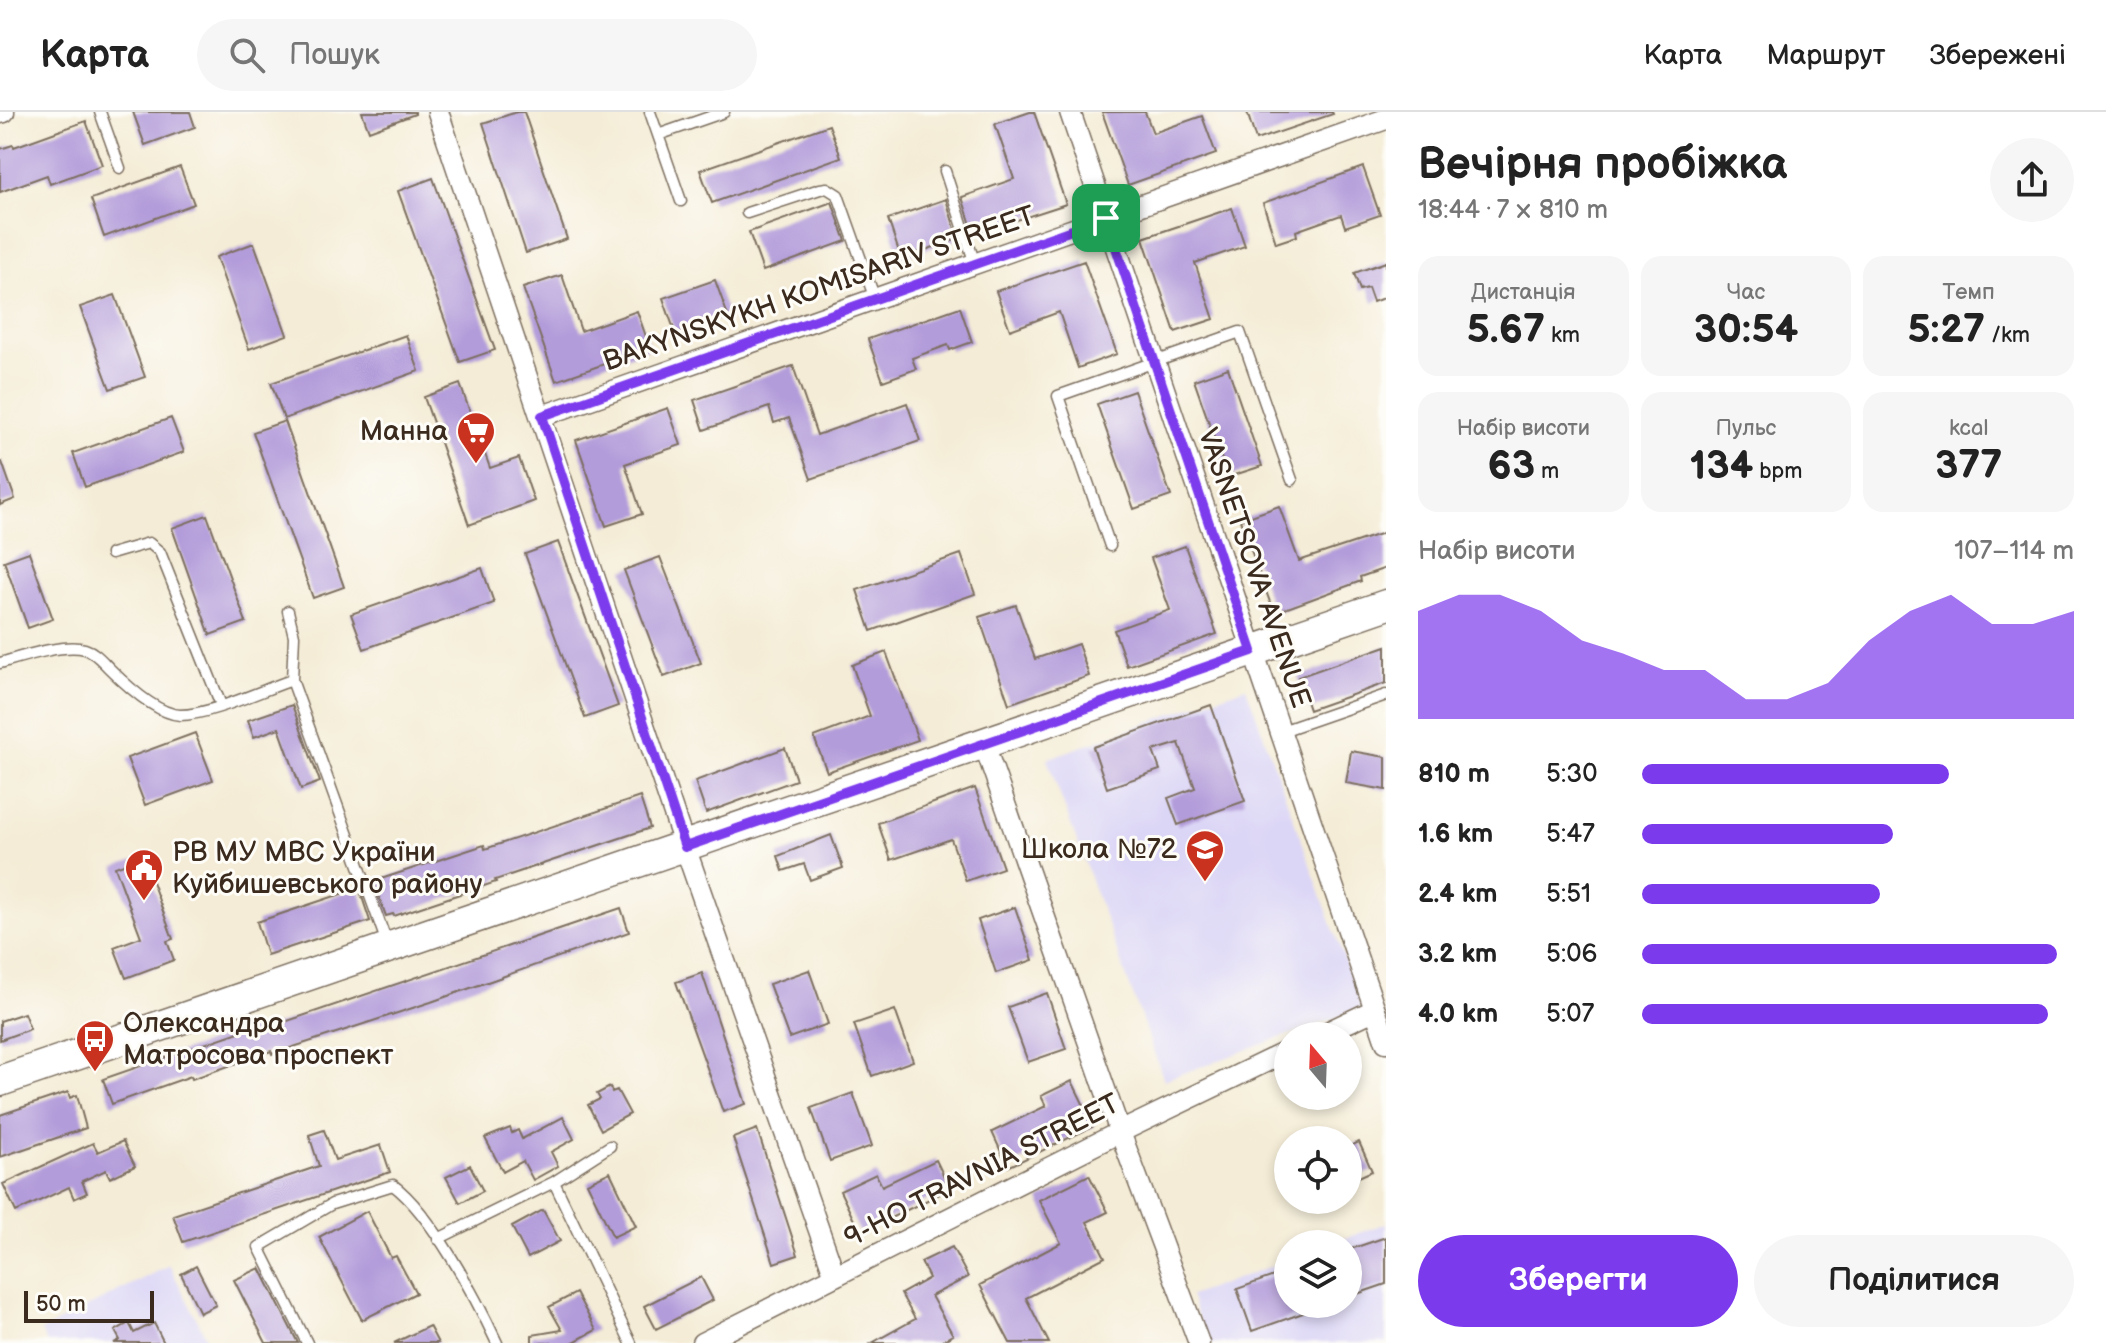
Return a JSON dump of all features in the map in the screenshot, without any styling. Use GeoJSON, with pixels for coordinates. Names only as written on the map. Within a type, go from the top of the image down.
{"type":"FeatureCollection","features":[{"type":"Feature","properties":{"kind":"main road"},"geometry":{"type":"LineString","coordinates":[[0,1081],[1386,605]]}},
{"type":"Feature","properties":{"kind":"street"},"geometry":{"type":"LineString","coordinates":[[438,112],[685,847],[835,1276]]}},
{"type":"Feature","properties":{"kind":"street","name":"VASNETSOVA AVENUE"},"geometry":{"type":"LineString","coordinates":[[1070,112],[1386,1042]]}},
{"type":"Feature","properties":{"kind":"street","name":"BAKYNSKYKH KOMISARIV STREET"},"geometry":{"type":"LineString","coordinates":[[542,416],[1386,119]]}},
{"type":"Feature","properties":{"kind":"street"},"geometry":{"type":"LineString","coordinates":[[984,744],[1120,1132],[1199,1343]]}},
{"type":"Feature","properties":{"kind":"street"},"geometry":{"type":"LineString","coordinates":[[1349,1022],[1374,1010]]}},
{"type":"Feature","properties":{"kind":"street","name":"9-HO TRAVNIA STREET"},"geometry":{"type":"LineString","coordinates":[[702,1343],[1274,1058]]}},
{"type":"Feature","properties":{"kind":"lane"},"geometry":{"type":"LineString","coordinates":[[100,112],[120,168]]}},
{"type":"Feature","properties":{"kind":"lane"},"geometry":{"type":"LineString","coordinates":[[650,112],[681,201]]}},
{"type":"Feature","properties":{"kind":"lane"},"geometry":{"type":"LineString","coordinates":[[658,135],[724,112]]}},
{"type":"Feature","properties":{"kind":"lane"},"geometry":{"type":"LineString","coordinates":[[945,171],[975,264]]}},
{"type":"Feature","properties":{"kind":"lane"},"geometry":{"type":"LineString","coordinates":[[747,213],[820,189],[832,190],[838,195],[875,299]]}},
{"type":"Feature","properties":{"kind":"lane"},"geometry":{"type":"LineString","coordinates":[[1110,546],[1058,396],[1240,332],[1292,480]]}},
{"type":"Feature","properties":{"kind":"lane"},"geometry":{"type":"LineString","coordinates":[[111,554],[149,543],[160,552],[221,705]]}},
{"type":"Feature","properties":{"kind":"lane"},"geometry":{"type":"LineString","coordinates":[[288,611],[294,636],[292,680],[389,948]]}},
{"type":"Feature","properties":{"kind":"lane"},"geometry":{"type":"LineString","coordinates":[[0,663],[51,651],[84,648],[95,654],[126,685],[164,711],[177,715],[192,714],[292,680]]}},
{"type":"Feature","properties":{"kind":"lane"},"geometry":{"type":"LineString","coordinates":[[1279,732],[1386,695]]}},
{"type":"Feature","properties":{"kind":"lane"},"geometry":{"type":"LineString","coordinates":[[438,1239],[554,1182],[610,1146]]}},
{"type":"Feature","properties":{"kind":"lane"},"geometry":{"type":"LineString","coordinates":[[554,1182],[631,1343]]}},
{"type":"Feature","properties":{"kind":"lane"},"geometry":{"type":"LineString","coordinates":[[307,1343],[259,1247],[332,1204],[393,1185],[411,1199],[438,1239],[497,1343]]}},
{"type":"Feature","properties":{"kind":"shaded area","name":"Школа №72"},"geometry":{"type":"Polygon","coordinates":[[[1246,687],[1362,1008],[1324,1022],[1274,1022],[1274,1040],[1164,1080],[1047,759],[1246,687]]]}},
{"type":"Feature","properties":{"kind":"shaded area"},"geometry":{"type":"Polygon","coordinates":[[[1386,1223],[1386,1343],[1208,1343],[1190,1296],[1274,1265],[1274,1318],[1362,1318],[1362,1232],[1386,1223]]]}},
{"type":"Feature","properties":{"kind":"shaded area"},"geometry":{"type":"Polygon","coordinates":[[[169,1265],[209,1343],[47,1343],[41,1331],[169,1265]]]}},
{"type":"Feature","properties":{"kind":"building"},"geometry":{"type":"Polygon","coordinates":[[[133,112],[190,112],[195,127],[145,145],[133,112]]]}},
{"type":"Feature","properties":{"kind":"building"},"geometry":{"type":"Polygon","coordinates":[[[362,112],[415,112],[415,114],[369,131],[362,112]]]}},
{"type":"Feature","properties":{"kind":"building"},"geometry":{"type":"Polygon","coordinates":[[[524,112],[567,239],[526,253],[483,123],[524,112]]]}},
{"type":"Feature","properties":{"kind":"building"},"geometry":{"type":"Polygon","coordinates":[[[1034,112],[1066,204],[974,234],[962,197],[1014,179],[995,124],[1034,112]]]}},
{"type":"Feature","properties":{"kind":"building"},"geometry":{"type":"Polygon","coordinates":[[[1102,112],[1145,112],[1153,133],[1202,116],[1216,154],[1128,185],[1102,112]]]}},
{"type":"Feature","properties":{"kind":"building"},"geometry":{"type":"Polygon","coordinates":[[[1247,112],[1332,112],[1333,114],[1256,140],[1247,112]]]}},
{"type":"Feature","properties":{"kind":"building"},"geometry":{"type":"Polygon","coordinates":[[[86,121],[102,165],[50,184],[47,175],[0,192],[0,149],[14,147],[86,121]]]}},
{"type":"Feature","properties":{"kind":"building"},"geometry":{"type":"Polygon","coordinates":[[[829,125],[841,157],[712,203],[700,170],[829,125]]]}},
{"type":"Feature","properties":{"kind":"building"},"geometry":{"type":"Polygon","coordinates":[[[180,167],[194,204],[104,237],[91,199],[180,167]]]}},
{"type":"Feature","properties":{"kind":"building"},"geometry":{"type":"Polygon","coordinates":[[[1363,167],[1380,215],[1345,227],[1341,215],[1296,231],[1297,236],[1276,243],[1263,203],[1363,167]]]}},
{"type":"Feature","properties":{"kind":"building"},"geometry":{"type":"Polygon","coordinates":[[[433,178],[495,350],[460,362],[398,191],[433,178]]]}},
{"type":"Feature","properties":{"kind":"building"},"geometry":{"type":"Polygon","coordinates":[[[946,199],[958,239],[901,258],[888,219],[946,199]]]}},
{"type":"Feature","properties":{"kind":"building"},"geometry":{"type":"Polygon","coordinates":[[[832,202],[846,241],[763,271],[749,232],[832,202]]]}},
{"type":"Feature","properties":{"kind":"building"},"geometry":{"type":"Polygon","coordinates":[[[1232,208],[1245,246],[1195,263],[1214,319],[1175,332],[1143,238],[1232,208]]]}},
{"type":"Feature","properties":{"kind":"building"},"geometry":{"type":"Polygon","coordinates":[[[254,243],[287,335],[249,349],[216,257],[254,243]]]}},
{"type":"Feature","properties":{"kind":"building"},"geometry":{"type":"Polygon","coordinates":[[[1084,261],[1117,354],[1078,368],[1059,312],[1010,330],[996,291],[1084,261]]]}},
{"type":"Feature","properties":{"kind":"building"},"geometry":{"type":"Polygon","coordinates":[[[1386,262],[1386,297],[1373,302],[1368,288],[1360,290],[1354,273],[1386,262]]]}},
{"type":"Feature","properties":{"kind":"building"},"geometry":{"type":"Polygon","coordinates":[[[562,275],[581,331],[637,311],[650,348],[556,381],[523,288],[562,275]]]}},
{"type":"Feature","properties":{"kind":"building"},"geometry":{"type":"Polygon","coordinates":[[[715,280],[728,316],[676,335],[663,298],[715,280]]]}},
{"type":"Feature","properties":{"kind":"building"},"geometry":{"type":"Polygon","coordinates":[[[115,295],[145,377],[110,389],[80,307],[115,295]]]}},
{"type":"Feature","properties":{"kind":"building"},"geometry":{"type":"Polygon","coordinates":[[[960,307],[972,342],[950,350],[948,345],[912,358],[916,369],[883,381],[868,339],[960,307]]]}},
{"type":"Feature","properties":{"kind":"building"},"geometry":{"type":"Polygon","coordinates":[[[406,335],[419,371],[284,419],[271,383],[406,335]]]}},
{"type":"Feature","properties":{"kind":"building"},"geometry":{"type":"Polygon","coordinates":[[[793,366],[817,435],[907,403],[920,441],[811,479],[789,418],[774,423],[769,407],[704,430],[694,400],[793,366]]]}},
{"type":"Feature","properties":{"kind":"building"},"geometry":{"type":"Polygon","coordinates":[[[1228,368],[1262,466],[1228,477],[1194,380],[1228,368]]]}},
{"type":"Feature","properties":{"kind":"building"},"geometry":{"type":"Polygon","coordinates":[[[460,384],[490,468],[519,458],[534,501],[469,525],[424,397],[460,384]]]}},
{"type":"Feature","properties":{"kind":"building"},"geometry":{"type":"Polygon","coordinates":[[[1134,391],[1171,496],[1134,509],[1097,404],[1134,391]]]}},
{"type":"Feature","properties":{"kind":"building"},"geometry":{"type":"Polygon","coordinates":[[[668,408],[681,445],[625,464],[642,514],[606,526],[576,440],[668,408]]]}},
{"type":"Feature","properties":{"kind":"building"},"geometry":{"type":"Polygon","coordinates":[[[171,418],[184,452],[85,487],[73,453],[171,418]]]}},
{"type":"Feature","properties":{"kind":"building"},"geometry":{"type":"Polygon","coordinates":[[[285,421],[344,587],[313,598],[253,432],[285,421]]]}},
{"type":"Feature","properties":{"kind":"building"},"geometry":{"type":"Polygon","coordinates":[[[0,463],[15,499],[0,505],[0,463]]]}},
{"type":"Feature","properties":{"kind":"building"},"geometry":{"type":"Polygon","coordinates":[[[1279,506],[1299,561],[1386,532],[1386,568],[1360,577],[1361,581],[1274,613],[1240,520],[1279,506]]]}},
{"type":"Feature","properties":{"kind":"building"},"geometry":{"type":"Polygon","coordinates":[[[207,515],[246,622],[210,635],[172,528],[207,515]]]}},
{"type":"Feature","properties":{"kind":"building"},"geometry":{"type":"Polygon","coordinates":[[[558,542],[618,706],[585,718],[525,554],[558,542]]]}},
{"type":"Feature","properties":{"kind":"building"},"geometry":{"type":"Polygon","coordinates":[[[1185,546],[1217,634],[1127,666],[1114,630],[1170,610],[1151,558],[1185,546]]]}},
{"type":"Feature","properties":{"kind":"building"},"geometry":{"type":"Polygon","coordinates":[[[29,552],[53,619],[28,628],[4,561],[29,552]]]}},
{"type":"Feature","properties":{"kind":"building"},"geometry":{"type":"Polygon","coordinates":[[[961,554],[975,594],[871,631],[857,590],[961,554]]]}},
{"type":"Feature","properties":{"kind":"building"},"geometry":{"type":"Polygon","coordinates":[[[660,557],[701,663],[664,677],[624,570],[660,557]]]}},
{"type":"Feature","properties":{"kind":"building"},"geometry":{"type":"Polygon","coordinates":[[[482,568],[494,603],[364,649],[351,614],[482,568]]]}},
{"type":"Feature","properties":{"kind":"building"},"geometry":{"type":"Polygon","coordinates":[[[1016,605],[1035,659],[1078,644],[1089,676],[1009,704],[979,617],[1016,605]]]}},
{"type":"Feature","properties":{"kind":"building"},"geometry":{"type":"Polygon","coordinates":[[[1386,646],[1386,683],[1309,710],[1298,677],[1386,646]]]}},
{"type":"Feature","properties":{"kind":"building"},"geometry":{"type":"Polygon","coordinates":[[[886,652],[918,740],[827,772],[814,737],[870,716],[852,665],[886,652]]]}},
{"type":"Feature","properties":{"kind":"building"},"geometry":{"type":"Polygon","coordinates":[[[292,705],[320,782],[301,789],[279,728],[254,737],[248,720],[292,705]]]}},
{"type":"Feature","properties":{"kind":"building"},"geometry":{"type":"Polygon","coordinates":[[[1211,705],[1245,801],[1178,825],[1168,798],[1195,788],[1179,743],[1153,751],[1160,770],[1107,788],[1093,747],[1211,705]]]}},
{"type":"Feature","properties":{"kind":"building"},"geometry":{"type":"Polygon","coordinates":[[[195,733],[213,780],[145,805],[127,758],[195,733]]]}},
{"type":"Feature","properties":{"kind":"building"},"geometry":{"type":"Polygon","coordinates":[[[785,748],[796,780],[706,813],[695,781],[785,748]]]}},
{"type":"Feature","properties":{"kind":"building"},"geometry":{"type":"Polygon","coordinates":[[[1351,751],[1386,757],[1386,790],[1346,783],[1351,751]]]}},
{"type":"Feature","properties":{"kind":"building"},"geometry":{"type":"Polygon","coordinates":[[[975,788],[1003,868],[966,881],[951,839],[891,860],[878,823],[975,788]]]}},
{"type":"Feature","properties":{"kind":"building"},"geometry":{"type":"Polygon","coordinates":[[[640,797],[650,828],[394,916],[386,916],[374,883],[381,879],[484,845],[485,849],[640,797]]]}},
{"type":"Feature","properties":{"kind":"building"},"geometry":{"type":"Polygon","coordinates":[[[831,835],[843,868],[810,880],[804,864],[783,871],[778,856],[831,835]]]}},
{"type":"Feature","properties":{"kind":"building","name":"РВ МУ МВС України Куйбишевського району"},"geometry":{"type":"Polygon","coordinates":[[[143,857],[173,939],[167,941],[174,960],[126,978],[114,947],[141,937],[115,867],[143,857]]]}},
{"type":"Feature","properties":{"kind":"building"},"geometry":{"type":"Polygon","coordinates":[[[359,888],[370,921],[267,955],[257,922],[359,888]]]}},
{"type":"Feature","properties":{"kind":"building"},"geometry":{"type":"Polygon","coordinates":[[[1015,907],[1033,960],[996,973],[978,920],[1015,907]]]}},
{"type":"Feature","properties":{"kind":"building"},"geometry":{"type":"Polygon","coordinates":[[[621,908],[629,932],[431,1002],[272,1054],[271,1051],[192,1079],[191,1076],[112,1104],[103,1079],[256,1026],[258,1031],[621,908]]]}},
{"type":"Feature","properties":{"kind":"building"},"geometry":{"type":"Polygon","coordinates":[[[809,970],[828,1024],[789,1038],[769,984],[809,970]]]}},
{"type":"Feature","properties":{"kind":"building"},"geometry":{"type":"Polygon","coordinates":[[[702,973],[746,1104],[723,1112],[676,982],[702,973]]]}},
{"type":"Feature","properties":{"kind":"building"},"geometry":{"type":"Polygon","coordinates":[[[1047,993],[1066,1049],[1028,1062],[1008,1007],[1047,993]]]}},
{"type":"Feature","properties":{"kind":"building"},"geometry":{"type":"Polygon","coordinates":[[[895,1010],[913,1061],[872,1076],[854,1024],[895,1010]]]}},
{"type":"Feature","properties":{"kind":"building"},"geometry":{"type":"Polygon","coordinates":[[[24,1013],[30,1029],[0,1040],[0,1021],[24,1013]]]}},
{"type":"Feature","properties":{"kind":"building"},"geometry":{"type":"Polygon","coordinates":[[[1072,1081],[1094,1126],[1008,1167],[992,1132],[1046,1106],[1041,1096],[1072,1081]]]}},
{"type":"Feature","properties":{"kind":"building"},"geometry":{"type":"Polygon","coordinates":[[[610,1087],[612,1092],[617,1090],[630,1114],[601,1130],[588,1105],[600,1099],[597,1094],[610,1087]]]}},
{"type":"Feature","properties":{"kind":"building"},"geometry":{"type":"Polygon","coordinates":[[[68,1092],[70,1098],[77,1095],[86,1128],[0,1157],[0,1115],[68,1092]]]}},
{"type":"Feature","properties":{"kind":"building"},"geometry":{"type":"Polygon","coordinates":[[[853,1093],[872,1146],[830,1161],[811,1108],[853,1093]]]}},
{"type":"Feature","properties":{"kind":"building"},"geometry":{"type":"Polygon","coordinates":[[[563,1117],[574,1139],[551,1152],[558,1166],[533,1180],[523,1161],[503,1172],[485,1138],[510,1128],[512,1133],[518,1130],[522,1139],[563,1117]]]}},
{"type":"Feature","properties":{"kind":"building"},"geometry":{"type":"Polygon","coordinates":[[[757,1129],[798,1255],[774,1263],[733,1138],[757,1129]]]}},
{"type":"Feature","properties":{"kind":"building"},"geometry":{"type":"Polygon","coordinates":[[[324,1130],[335,1160],[381,1145],[390,1172],[183,1242],[173,1215],[319,1166],[309,1135],[324,1130]]]}},
{"type":"Feature","properties":{"kind":"building"},"geometry":{"type":"Polygon","coordinates":[[[123,1141],[135,1166],[110,1178],[106,1170],[82,1181],[87,1193],[74,1199],[69,1187],[16,1212],[3,1184],[93,1143],[98,1152],[123,1141]]]}},
{"type":"Feature","properties":{"kind":"building"},"geometry":{"type":"Polygon","coordinates":[[[1362,1149],[1372,1171],[1362,1176],[1362,1149]]]}},
{"type":"Feature","properties":{"kind":"building"},"geometry":{"type":"Polygon","coordinates":[[[936,1160],[950,1189],[860,1233],[840,1191],[876,1174],[882,1186],[936,1160]]]}},
{"type":"Feature","properties":{"kind":"building"},"geometry":{"type":"Polygon","coordinates":[[[470,1165],[483,1191],[460,1203],[446,1177],[470,1165]]]}},
{"type":"Feature","properties":{"kind":"building"},"geometry":{"type":"Polygon","coordinates":[[[610,1172],[636,1226],[613,1237],[587,1183],[610,1172]]]}},
{"type":"Feature","properties":{"kind":"building"},"geometry":{"type":"Polygon","coordinates":[[[1089,1175],[1108,1212],[1087,1222],[1105,1257],[1026,1298],[1049,1343],[1010,1343],[980,1285],[1061,1243],[1039,1200],[1089,1175]]]}},
{"type":"Feature","properties":{"kind":"building"},"geometry":{"type":"Polygon","coordinates":[[[543,1210],[560,1241],[528,1258],[512,1227],[543,1210]]]}},
{"type":"Feature","properties":{"kind":"building"},"geometry":{"type":"Polygon","coordinates":[[[367,1211],[391,1258],[396,1256],[416,1293],[362,1320],[319,1237],[367,1211]]]}},
{"type":"Feature","properties":{"kind":"building"},"geometry":{"type":"Polygon","coordinates":[[[1386,1237],[1386,1284],[1362,1292],[1362,1245],[1386,1237]]]}},
{"type":"Feature","properties":{"kind":"building"},"geometry":{"type":"Polygon","coordinates":[[[952,1247],[968,1277],[931,1296],[953,1335],[938,1343],[872,1343],[915,1319],[901,1294],[929,1278],[921,1262],[952,1247]]]}},
{"type":"Feature","properties":{"kind":"building"},"geometry":{"type":"Polygon","coordinates":[[[196,1266],[216,1305],[200,1313],[181,1274],[196,1266]]]}},
{"type":"Feature","properties":{"kind":"building"},"geometry":{"type":"Polygon","coordinates":[[[260,1268],[298,1343],[266,1343],[234,1280],[260,1268]]]}},
{"type":"Feature","properties":{"kind":"building"},"geometry":{"type":"Polygon","coordinates":[[[1274,1276],[1274,1318],[1289,1318],[1252,1331],[1237,1289],[1274,1276]]]}},
{"type":"Feature","properties":{"kind":"building"},"geometry":{"type":"Polygon","coordinates":[[[701,1277],[713,1300],[656,1329],[644,1306],[701,1277]]]}},
{"type":"Feature","properties":{"kind":"building"},"geometry":{"type":"Polygon","coordinates":[[[576,1293],[596,1330],[572,1343],[532,1343],[532,1335],[562,1330],[549,1307],[576,1293]]]}},
{"type":"Feature","properties":{"kind":"building"},"geometry":{"type":"Polygon","coordinates":[[[129,1323],[134,1333],[154,1323],[164,1343],[114,1343],[120,1340],[115,1331],[129,1323]]]}},
{"type":"Feature","properties":{"kind":"building"},"geometry":{"type":"Polygon","coordinates":[[[429,1326],[438,1343],[394,1343],[429,1326]]]}},
{"type":"Feature","properties":{"kind":"place","name":"Манна"},"geometry":{"type":"Point","coordinates":[476,465]}},
{"type":"Feature","properties":{"kind":"place","name":"Школа №72"},"geometry":{"type":"Point","coordinates":[1205,883]}},
{"type":"Feature","properties":{"kind":"place","name":"РВ МУ МВС України Куйбишевського району"},"geometry":{"type":"Point","coordinates":[144,902]}},
{"type":"Feature","properties":{"kind":"place","name":"Олександра Матросова проспект"},"geometry":{"type":"Point","coordinates":[95,1073]}},
{"type":"Feature","properties":{"kind":"route"},"geometry":{"type":"LineString","coordinates":[[1106,218],[1252,651],[685,847],[542,416],[1106,218]]}}]}
